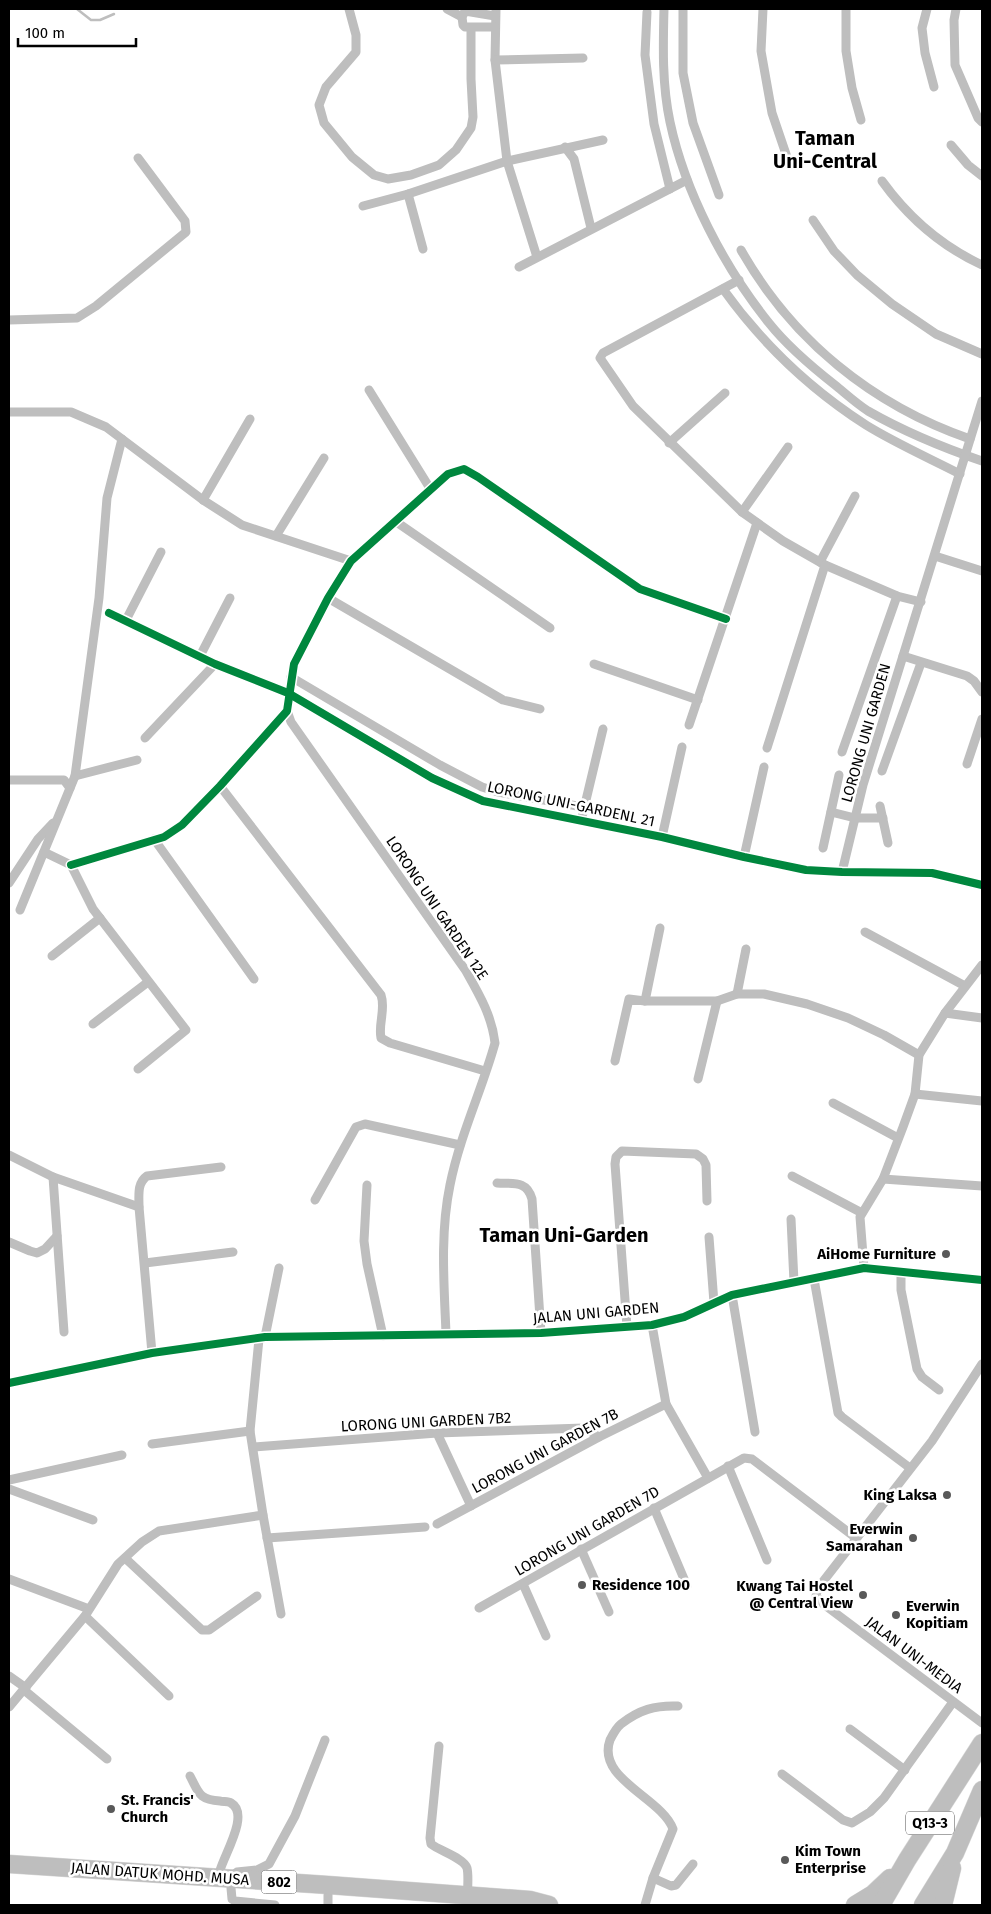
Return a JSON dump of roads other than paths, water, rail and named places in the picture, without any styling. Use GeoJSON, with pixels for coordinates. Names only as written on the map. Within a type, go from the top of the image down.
{"type":"FeatureCollection","features":[{"type":"Feature","properties":{"kind":"highway","name":"Q13-3"},"geometry":{"type":"LineString","coordinates":[[881,1905],[907,1860],[982,1743]]}},
{"type":"Feature","properties":{"kind":"highway","name":"Q13-3"},"geometry":{"type":"LineString","coordinates":[[923,1905],[955,1853],[982,1790]]}},
{"type":"Feature","properties":{"kind":"highway"},"geometry":{"type":"LineString","coordinates":[[943,1905],[955,1853]]}},
{"type":"Feature","properties":{"kind":"highway"},"geometry":{"type":"LineString","coordinates":[[855,1905],[873,1894],[907,1860]]}},
{"type":"Feature","properties":{"kind":"highway","name":"JALAN DATUK MOHD. MUSA"},"geometry":{"type":"LineString","coordinates":[[9,1864],[228,1882],[328,1900],[530,1900],[549,1905]]}},
{"type":"Feature","properties":{"kind":"highway","name":"JALAN DATUK MOHD. MUSA"},"geometry":{"type":"LineString","coordinates":[[9,1876],[328,1885],[468,1901]]}},
{"type":"Feature","properties":{"kind":"street"},"geometry":{"type":"LineString","coordinates":[[350,9],[356,35],[356,52],[326,87],[319,105],[324,123],[352,157],[374,175],[388,179],[411,175],[439,165],[456,150],[471,128],[473,117],[471,28]]}},
{"type":"Feature","properties":{"kind":"street"},"geometry":{"type":"LineString","coordinates":[[447,9],[466,13],[495,12],[495,60],[507,161],[538,257]]}},
{"type":"Feature","properties":{"kind":"street"},"geometry":{"type":"LineString","coordinates":[[664,9],[663,64],[670,122],[687,180],[711,234],[739,280],[770,324],[812,367],[867,410],[982,461]]}},
{"type":"Feature","properties":{"kind":"street"},"geometry":{"type":"LineString","coordinates":[[683,9],[683,73],[686,90],[693,123],[719,195]]}},
{"type":"Feature","properties":{"kind":"street"},"geometry":{"type":"LineString","coordinates":[[762,9],[761,51],[772,113],[789,163]]}},
{"type":"Feature","properties":{"kind":"street"},"geometry":{"type":"LineString","coordinates":[[846,9],[846,51],[852,88],[861,120]]}},
{"type":"Feature","properties":{"kind":"street"},"geometry":{"type":"LineString","coordinates":[[927,9],[922,28],[925,53],[934,87]]}},
{"type":"Feature","properties":{"kind":"street"},"geometry":{"type":"LineString","coordinates":[[956,9],[954,20],[955,65],[978,118],[982,122]]}},
{"type":"Feature","properties":{"kind":"street"},"geometry":{"type":"LineString","coordinates":[[647,12],[645,55],[654,124],[670,189]]}},
{"type":"Feature","properties":{"kind":"street"},"geometry":{"type":"LineString","coordinates":[[466,13],[463,25],[471,28],[495,27]]}},
{"type":"Feature","properties":{"kind":"street"},"geometry":{"type":"LineString","coordinates":[[495,60],[583,58]]}},
{"type":"Feature","properties":{"kind":"street"},"geometry":{"type":"LineString","coordinates":[[363,206],[408,194],[507,161],[603,140]]}},
{"type":"Feature","properties":{"kind":"street"},"geometry":{"type":"LineString","coordinates":[[951,145],[968,165],[982,176]]}},
{"type":"Feature","properties":{"kind":"street"},"geometry":{"type":"LineString","coordinates":[[565,147],[574,159],[591,228]]}},
{"type":"Feature","properties":{"kind":"street"},"geometry":{"type":"LineString","coordinates":[[9,320],[78,318],[96,306],[186,232],[185,221],[138,158]]}},
{"type":"Feature","properties":{"kind":"street"},"geometry":{"type":"LineString","coordinates":[[519,267],[591,228],[687,180]]}},
{"type":"Feature","properties":{"kind":"street"},"geometry":{"type":"LineString","coordinates":[[882,181],[910,215],[932,234],[968,259],[982,265]]}},
{"type":"Feature","properties":{"kind":"street"},"geometry":{"type":"LineString","coordinates":[[408,194],[423,249]]}},
{"type":"Feature","properties":{"kind":"street"},"geometry":{"type":"LineString","coordinates":[[813,220],[834,251],[857,275],[892,304],[936,334],[982,354]]}},
{"type":"Feature","properties":{"kind":"street"},"geometry":{"type":"LineString","coordinates":[[741,250],[757,278],[785,316],[830,360],[862,384],[896,405],[938,428],[970,439]]}},
{"type":"Feature","properties":{"kind":"street"},"geometry":{"type":"LineString","coordinates":[[739,280],[603,353],[600,358],[633,406],[742,512],[783,541],[823,564],[897,596],[921,602]]}},
{"type":"Feature","properties":{"kind":"street"},"geometry":{"type":"LineString","coordinates":[[723,289],[762,338],[809,383],[866,425],[960,474]]}},
{"type":"Feature","properties":{"kind":"street"},"geometry":{"type":"LineString","coordinates":[[369,390],[431,490]]}},
{"type":"Feature","properties":{"kind":"street"},"geometry":{"type":"LineString","coordinates":[[669,443],[725,393]]}},
{"type":"Feature","properties":{"kind":"street","name":"LORONG UNI GARDEN"},"geometry":{"type":"LineString","coordinates":[[842,872],[863,785],[982,401]]}},
{"type":"Feature","properties":{"kind":"street"},"geometry":{"type":"LineString","coordinates":[[9,412],[71,412],[106,427],[203,500],[242,525],[351,561]]}},
{"type":"Feature","properties":{"kind":"street"},"geometry":{"type":"LineString","coordinates":[[203,500],[250,419]]}},
{"type":"Feature","properties":{"kind":"street"},"geometry":{"type":"LineString","coordinates":[[20,910],[75,776],[99,598],[107,498],[122,439]]}},
{"type":"Feature","properties":{"kind":"street"},"geometry":{"type":"LineString","coordinates":[[742,512],[788,447]]}},
{"type":"Feature","properties":{"kind":"street"},"geometry":{"type":"LineString","coordinates":[[276,536],[324,458]]}},
{"type":"Feature","properties":{"kind":"street"},"geometry":{"type":"LineString","coordinates":[[44,852],[71,864],[164,837],[182,825],[220,786],[287,711],[288,693],[294,664],[328,598],[351,561],[448,474],[464,469],[640,589],[726,618]]}},
{"type":"Feature","properties":{"kind":"street"},"geometry":{"type":"LineString","coordinates":[[767,748],[823,564],[855,496]]}},
{"type":"Feature","properties":{"kind":"street"},"geometry":{"type":"LineString","coordinates":[[395,521],[550,628]]}},
{"type":"Feature","properties":{"kind":"street"},"geometry":{"type":"LineString","coordinates":[[689,725],[757,523]]}},
{"type":"Feature","properties":{"kind":"street"},"geometry":{"type":"LineString","coordinates":[[126,620],[160,552]]}},
{"type":"Feature","properties":{"kind":"street"},"geometry":{"type":"LineString","coordinates":[[935,556],[982,571]]}},
{"type":"Feature","properties":{"kind":"street"},"geometry":{"type":"LineString","coordinates":[[842,752],[897,596]]}},
{"type":"Feature","properties":{"kind":"street"},"geometry":{"type":"LineString","coordinates":[[200,656],[230,598]]}},
{"type":"Feature","properties":{"kind":"street"},"geometry":{"type":"LineString","coordinates":[[328,598],[503,700],[540,710]]}},
{"type":"Feature","properties":{"kind":"street","name":"LORONG UNI-GARDENL 21"},"geometry":{"type":"LineString","coordinates":[[109,613],[215,664],[288,693],[432,778],[483,801],[662,837],[806,870],[932,873],[982,885]]}},
{"type":"Feature","properties":{"kind":"street"},"geometry":{"type":"LineString","coordinates":[[903,656],[967,676],[982,692]]}},
{"type":"Feature","properties":{"kind":"street"},"geometry":{"type":"LineString","coordinates":[[882,771],[921,663]]}},
{"type":"Feature","properties":{"kind":"street"},"geometry":{"type":"LineString","coordinates":[[145,738],[215,664]]}},
{"type":"Feature","properties":{"kind":"street"},"geometry":{"type":"LineString","coordinates":[[594,664],[698,700]]}},
{"type":"Feature","properties":{"kind":"street"},"geometry":{"type":"LineString","coordinates":[[291,677],[440,765],[482,787],[498,792],[583,807]]}},
{"type":"Feature","properties":{"kind":"street","name":"LORONG UNI GARDEN 12E"},"geometry":{"type":"LineString","coordinates":[[287,711],[292,722],[466,971],[484,1003],[494,1031],[495,1043],[485,1071]]}},
{"type":"Feature","properties":{"kind":"street"},"geometry":{"type":"LineString","coordinates":[[967,764],[982,719]]}},
{"type":"Feature","properties":{"kind":"street"},"geometry":{"type":"LineString","coordinates":[[580,821],[603,729]]}},
{"type":"Feature","properties":{"kind":"street"},"geometry":{"type":"LineString","coordinates":[[662,837],[682,747]]}},
{"type":"Feature","properties":{"kind":"street"},"geometry":{"type":"LineString","coordinates":[[75,776],[137,760]]}},
{"type":"Feature","properties":{"kind":"street"},"geometry":{"type":"LineString","coordinates":[[432,778],[440,765]]}},
{"type":"Feature","properties":{"kind":"street"},"geometry":{"type":"LineString","coordinates":[[744,857],[764,767]]}},
{"type":"Feature","properties":{"kind":"street"},"geometry":{"type":"LineString","coordinates":[[824,848],[839,775]]}},
{"type":"Feature","properties":{"kind":"street"},"geometry":{"type":"LineString","coordinates":[[9,780],[64,780],[70,788]]}},
{"type":"Feature","properties":{"kind":"street"},"geometry":{"type":"LineString","coordinates":[[220,786],[381,995],[383,1001],[379,1028],[381,1038],[390,1044],[485,1071],[460,1145],[447,1201],[443,1248],[446,1333]]}},
{"type":"Feature","properties":{"kind":"street"},"geometry":{"type":"LineString","coordinates":[[880,806],[888,843]]}},
{"type":"Feature","properties":{"kind":"street"},"geometry":{"type":"LineString","coordinates":[[831,812],[855,818],[883,818]]}},
{"type":"Feature","properties":{"kind":"street"},"geometry":{"type":"LineString","coordinates":[[9,883],[38,839],[58,816]]}},
{"type":"Feature","properties":{"kind":"street"},"geometry":{"type":"LineString","coordinates":[[154,839],[254,979]]}},
{"type":"Feature","properties":{"kind":"street"},"geometry":{"type":"LineString","coordinates":[[71,864],[84,894],[100,918],[186,1030],[138,1069]]}},
{"type":"Feature","properties":{"kind":"street"},"geometry":{"type":"LineString","coordinates":[[52,956],[100,918]]}},
{"type":"Feature","properties":{"kind":"street"},"geometry":{"type":"LineString","coordinates":[[645,1001],[660,928]]}},
{"type":"Feature","properties":{"kind":"street"},"geometry":{"type":"LineString","coordinates":[[865,932],[965,986]]}},
{"type":"Feature","properties":{"kind":"street"},"geometry":{"type":"LineString","coordinates":[[737,994],[746,949]]}},
{"type":"Feature","properties":{"kind":"street"},"geometry":{"type":"LineString","coordinates":[[864,1268],[859,1222],[862,1213],[883,1179],[915,1094],[919,1055],[945,1013],[982,965]]}},
{"type":"Feature","properties":{"kind":"street"},"geometry":{"type":"LineString","coordinates":[[93,1024],[148,982]]}},
{"type":"Feature","properties":{"kind":"street"},"geometry":{"type":"LineString","coordinates":[[615,1061],[629,998],[645,1001],[717,1001],[737,994],[764,994],[807,1004],[848,1018],[884,1035],[919,1055]]}},
{"type":"Feature","properties":{"kind":"street"},"geometry":{"type":"LineString","coordinates":[[698,1079],[717,1001]]}},
{"type":"Feature","properties":{"kind":"street"},"geometry":{"type":"LineString","coordinates":[[945,1013],[982,1018]]}},
{"type":"Feature","properties":{"kind":"street"},"geometry":{"type":"LineString","coordinates":[[915,1094],[982,1101]]}},
{"type":"Feature","properties":{"kind":"street"},"geometry":{"type":"LineString","coordinates":[[832,1103],[898,1138]]}},
{"type":"Feature","properties":{"kind":"street"},"geometry":{"type":"LineString","coordinates":[[315,1200],[356,1127],[365,1124],[460,1145]]}},
{"type":"Feature","properties":{"kind":"street"},"geometry":{"type":"LineString","coordinates":[[627,1327],[615,1174],[616,1157],[622,1151],[696,1154],[703,1159],[706,1165],[708,1201]]}},
{"type":"Feature","properties":{"kind":"street"},"geometry":{"type":"LineString","coordinates":[[9,1155],[53,1177],[139,1207]]}},
{"type":"Feature","properties":{"kind":"street"},"geometry":{"type":"LineString","coordinates":[[152,1353],[139,1207],[140,1184],[147,1176],[221,1167]]}},
{"type":"Feature","properties":{"kind":"street"},"geometry":{"type":"LineString","coordinates":[[792,1176],[862,1213]]}},
{"type":"Feature","properties":{"kind":"street"},"geometry":{"type":"LineString","coordinates":[[53,1177],[64,1332]]}},
{"type":"Feature","properties":{"kind":"street"},"geometry":{"type":"LineString","coordinates":[[883,1179],[982,1186]]}},
{"type":"Feature","properties":{"kind":"street"},"geometry":{"type":"LineString","coordinates":[[497,1183],[524,1185],[530,1190],[540,1333]]}},
{"type":"Feature","properties":{"kind":"street"},"geometry":{"type":"LineString","coordinates":[[367,1185],[365,1249],[383,1336]]}},
{"type":"Feature","properties":{"kind":"street"},"geometry":{"type":"LineString","coordinates":[[791,1219],[794,1282]]}},
{"type":"Feature","properties":{"kind":"street"},"geometry":{"type":"LineString","coordinates":[[9,1242],[30,1252],[37,1253],[45,1249],[57,1236]]}},
{"type":"Feature","properties":{"kind":"street"},"geometry":{"type":"LineString","coordinates":[[709,1237],[714,1303]]}},
{"type":"Feature","properties":{"kind":"street"},"geometry":{"type":"LineString","coordinates":[[145,1263],[233,1252]]}},
{"type":"Feature","properties":{"kind":"street"},"geometry":{"type":"LineString","coordinates":[[279,1268],[262,1338],[250,1431],[262,1515],[281,1614]]}},
{"type":"Feature","properties":{"kind":"street","name":"JALAN UNI GARDEN"},"geometry":{"type":"LineString","coordinates":[[9,1383],[152,1353],[262,1338],[446,1333],[540,1333],[652,1325],[684,1317],[732,1295],[864,1268],[982,1280]]}},
{"type":"Feature","properties":{"kind":"street"},"geometry":{"type":"LineString","coordinates":[[901,1273],[901,1290],[917,1370],[922,1377],[939,1390]]}},
{"type":"Feature","properties":{"kind":"street"},"geometry":{"type":"LineString","coordinates":[[814,1279],[838,1413],[910,1468]]}},
{"type":"Feature","properties":{"kind":"street"},"geometry":{"type":"LineString","coordinates":[[732,1295],[755,1432]]}},
{"type":"Feature","properties":{"kind":"street"},"geometry":{"type":"LineString","coordinates":[[652,1325],[666,1404],[708,1478]]}},
{"type":"Feature","properties":{"kind":"street"},"geometry":{"type":"LineString","coordinates":[[856,1538],[932,1442],[982,1364]]}},
{"type":"Feature","properties":{"kind":"street","name":"LORONG UNI GARDEN 7B"},"geometry":{"type":"LineString","coordinates":[[437,1524],[599,1436],[666,1404]]}},
{"type":"Feature","properties":{"kind":"street","name":"LORONG UNI GARDEN 7B2"},"geometry":{"type":"LineString","coordinates":[[253,1447],[437,1434],[584,1428],[599,1436]]}},
{"type":"Feature","properties":{"kind":"street"},"geometry":{"type":"LineString","coordinates":[[152,1444],[250,1431]]}},
{"type":"Feature","properties":{"kind":"street"},"geometry":{"type":"LineString","coordinates":[[437,1434],[471,1506]]}},
{"type":"Feature","properties":{"kind":"street"},"geometry":{"type":"LineString","coordinates":[[9,1480],[122,1455]]}},
{"type":"Feature","properties":{"kind":"street","name":"LORONG UNI GARDEN 7D"},"geometry":{"type":"LineString","coordinates":[[479,1608],[744,1458],[752,1459],[856,1538]]}},
{"type":"Feature","properties":{"kind":"street"},"geometry":{"type":"LineString","coordinates":[[728,1466],[767,1560]]}},
{"type":"Feature","properties":{"kind":"street"},"geometry":{"type":"LineString","coordinates":[[9,1489],[93,1520]]}},
{"type":"Feature","properties":{"kind":"street"},"geometry":{"type":"LineString","coordinates":[[654,1508],[687,1586]]}},
{"type":"Feature","properties":{"kind":"street"},"geometry":{"type":"LineString","coordinates":[[9,1707],[87,1613],[118,1564],[142,1542],[159,1531],[262,1515]]}},
{"type":"Feature","properties":{"kind":"street"},"geometry":{"type":"LineString","coordinates":[[267,1538],[425,1527]]}},
{"type":"Feature","properties":{"kind":"street","name":"JALAN UNI-MEDIA"},"geometry":{"type":"LineString","coordinates":[[856,1538],[818,1588],[816,1596],[822,1604],[982,1723]]}},
{"type":"Feature","properties":{"kind":"street"},"geometry":{"type":"LineString","coordinates":[[582,1549],[610,1612]]}},
{"type":"Feature","properties":{"kind":"street"},"geometry":{"type":"LineString","coordinates":[[125,1558],[202,1630],[209,1630],[257,1596]]}},
{"type":"Feature","properties":{"kind":"street"},"geometry":{"type":"LineString","coordinates":[[9,1579],[87,1613],[169,1696]]}},
{"type":"Feature","properties":{"kind":"street"},"geometry":{"type":"LineString","coordinates":[[523,1584],[546,1636]]}},
{"type":"Feature","properties":{"kind":"street"},"geometry":{"type":"LineString","coordinates":[[9,1676],[107,1759]]}},
{"type":"Feature","properties":{"kind":"street"},"geometry":{"type":"LineString","coordinates":[[782,1774],[843,1820],[852,1823],[870,1812],[884,1798],[953,1702]]}},
{"type":"Feature","properties":{"kind":"street"},"geometry":{"type":"LineString","coordinates":[[645,1905],[653,1878],[673,1829],[671,1823],[612,1767],[608,1746],[618,1726],[633,1714],[643,1709],[664,1705],[678,1706]]}},
{"type":"Feature","properties":{"kind":"street"},"geometry":{"type":"LineString","coordinates":[[850,1729],[905,1770]]}},
{"type":"Feature","properties":{"kind":"street"},"geometry":{"type":"LineString","coordinates":[[228,1882],[237,1872],[257,1870],[269,1864],[295,1816],[325,1740]]}},
{"type":"Feature","properties":{"kind":"street"},"geometry":{"type":"LineString","coordinates":[[439,1746],[431,1844],[440,1851],[461,1861],[466,1867],[468,1901]]}},
{"type":"Feature","properties":{"kind":"street"},"geometry":{"type":"LineString","coordinates":[[190,1776],[199,1794],[208,1800],[230,1802],[235,1807],[238,1817],[234,1836],[231,1847],[222,1861],[232,1898],[275,1905]]}},
{"type":"Feature","properties":{"kind":"street"},"geometry":{"type":"LineString","coordinates":[[653,1878],[672,1886],[676,1885],[693,1864]]}},
{"type":"Feature","properties":{"kind":"waterway"},"geometry":{"type":"LineString","coordinates":[[77,9],[91,20],[100,20],[114,14]]}},
{"type":"Feature","properties":{"kind":"place","name":"AiHome Furniture"},"geometry":{"type":"Point","coordinates":[946,1254]}},
{"type":"Feature","properties":{"kind":"place","name":"King Laksa"},"geometry":{"type":"Point","coordinates":[947,1495]}},
{"type":"Feature","properties":{"kind":"place","name":"Everwin Samarahan"},"geometry":{"type":"Point","coordinates":[913,1538]}},
{"type":"Feature","properties":{"kind":"place","name":"Residence 100"},"geometry":{"type":"Point","coordinates":[582,1585]}},
{"type":"Feature","properties":{"kind":"place","name":"Kwang Tai Hostel @ Central View"},"geometry":{"type":"Point","coordinates":[863,1595]}},
{"type":"Feature","properties":{"kind":"place","name":"Everwin Kopitiam"},"geometry":{"type":"Point","coordinates":[896,1615]}},
{"type":"Feature","properties":{"kind":"place","name":"St. Francis' Church"},"geometry":{"type":"Point","coordinates":[111,1809]}},
{"type":"Feature","properties":{"kind":"place","name":"Kim Town Enterprise"},"geometry":{"type":"Point","coordinates":[785,1860]}},
{"type":"Feature","properties":{"kind":"district","name":"Taman Uni-Central"},"geometry":{"type":"Point","coordinates":[825,150]}},
{"type":"Feature","properties":{"kind":"district","name":"Taman Uni-Garden"},"geometry":{"type":"Point","coordinates":[564,1235]}}]}
